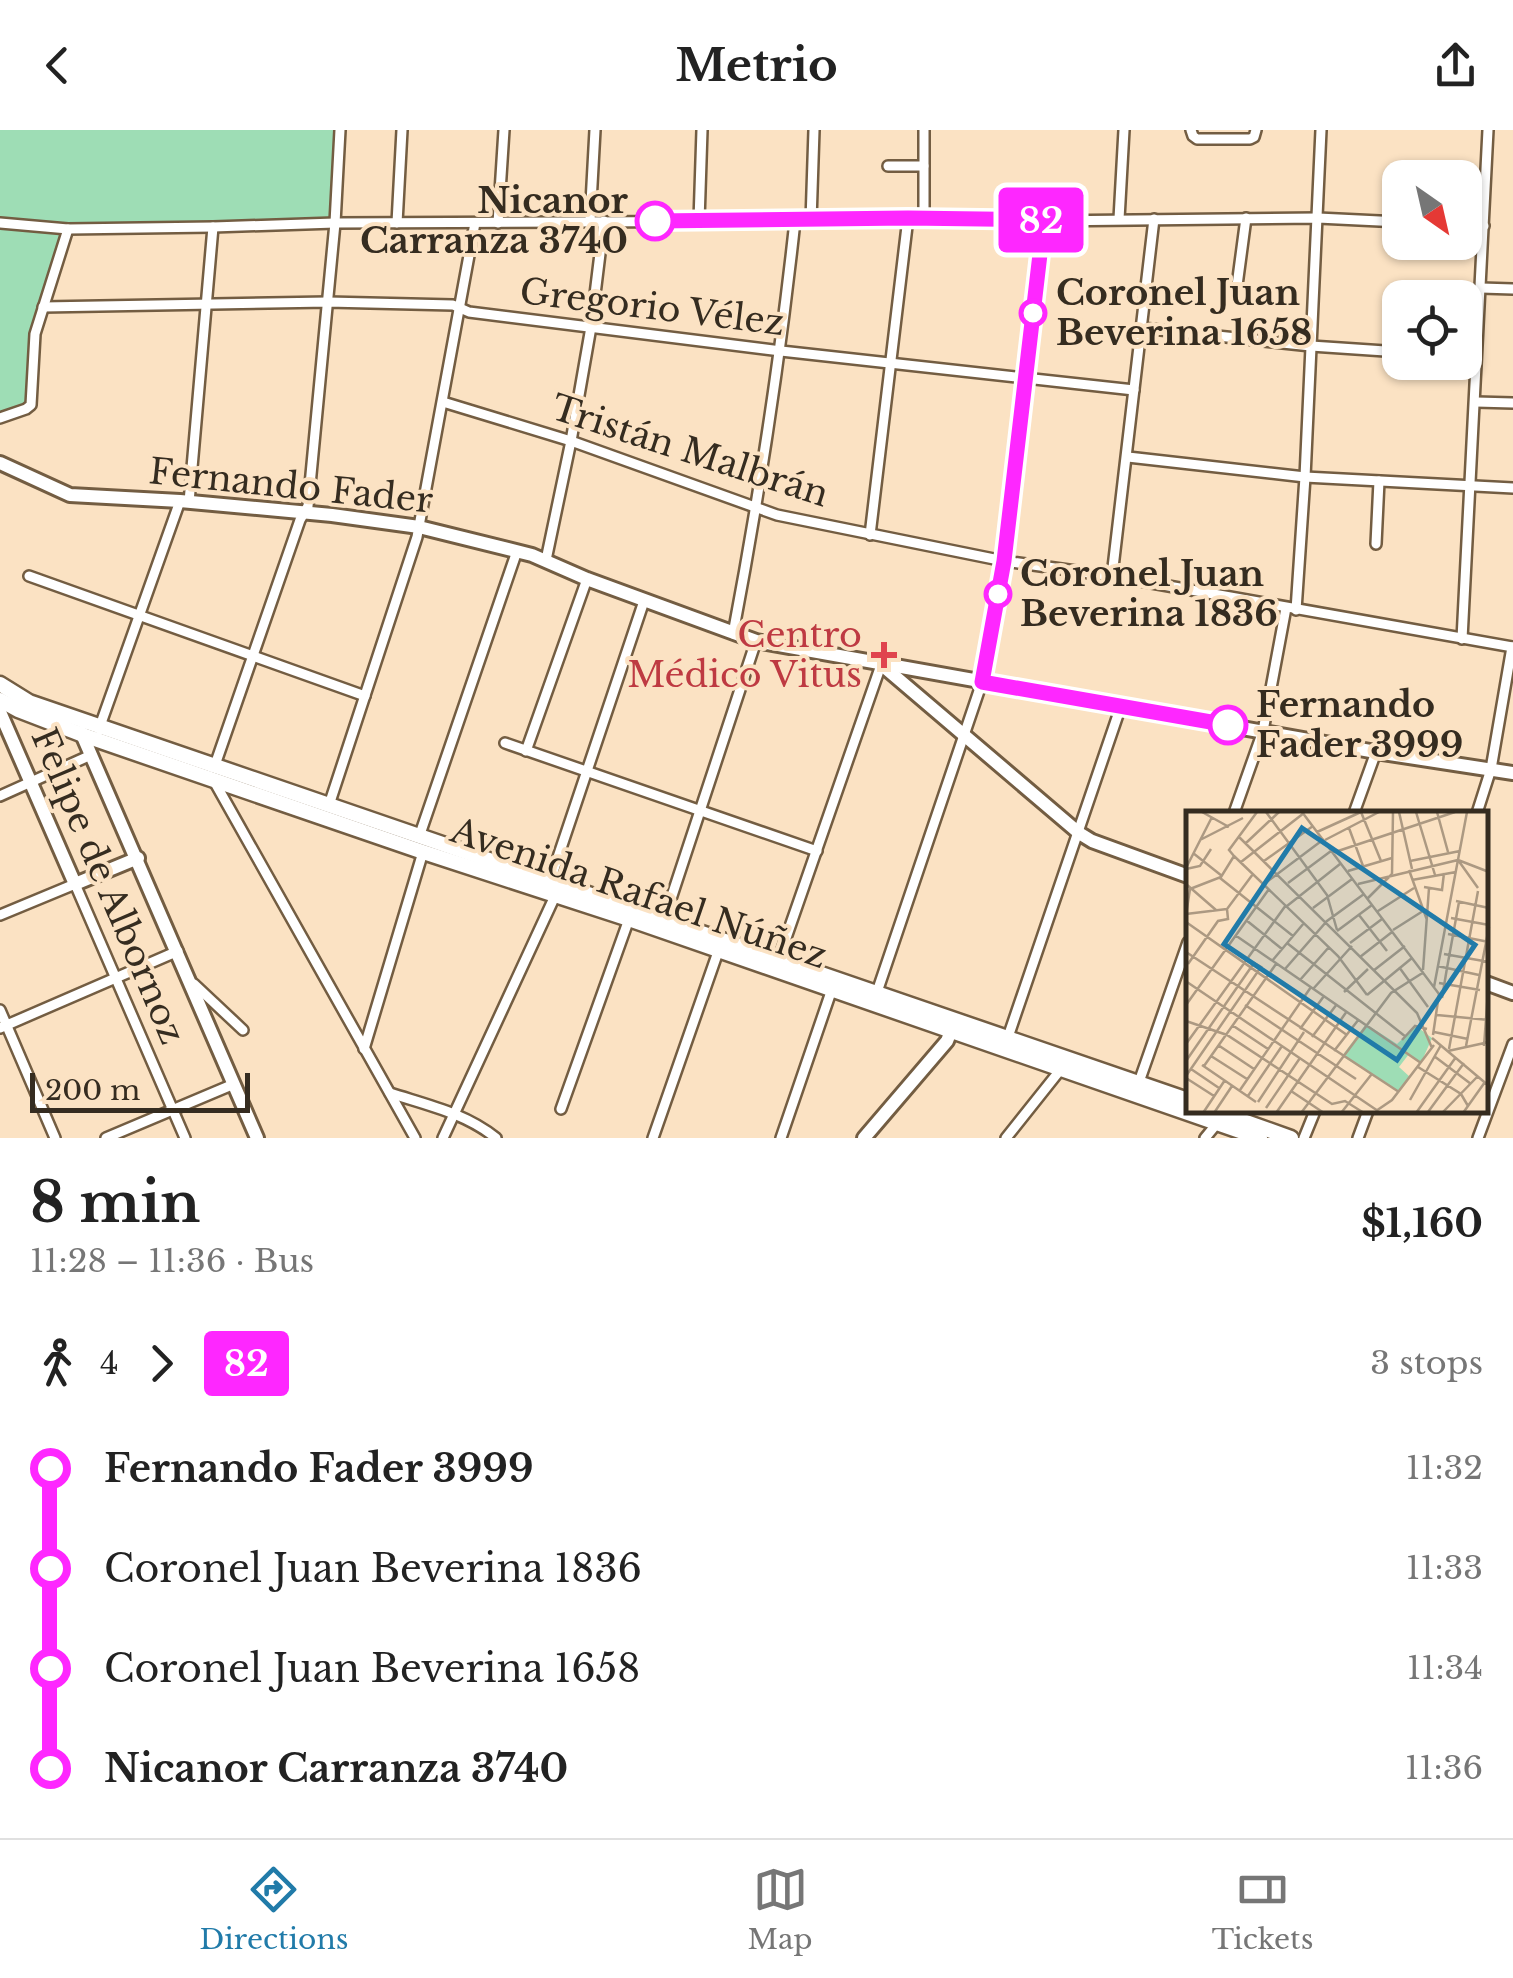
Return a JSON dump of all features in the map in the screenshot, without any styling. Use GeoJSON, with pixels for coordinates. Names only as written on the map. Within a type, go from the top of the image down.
{"type":"FeatureCollection","features":[{"type":"Feature","properties":{"kind":"main road","name":"Fernando Fader"},"geometry":{"type":"LineString","coordinates":[[0,463],[70,495],[304,512],[420,527],[546,560],[756,641],[1376,752],[1513,772]]}},
{"type":"Feature","properties":{"kind":"main road"},"geometry":{"type":"LineString","coordinates":[[882,664],[1079,833],[1186,875]]}},
{"type":"Feature","properties":{"kind":"main road","name":"Avenida Rafael Núñez"},"geometry":{"type":"LineString","coordinates":[[0,684],[20,698],[419,845],[780,958],[1061,1069],[1186,1104]]}},
{"type":"Feature","properties":{"kind":"main road","name":"Avenida Rafael Núñez"},"geometry":{"type":"LineString","coordinates":[[0,700],[83,735],[195,773],[214,772],[329,805],[419,845]]}},
{"type":"Feature","properties":{"kind":"main road","name":"Felipe de Albornoz"},"geometry":{"type":"LineString","coordinates":[[0,712],[75,884]]}},
{"type":"Feature","properties":{"kind":"main road"},"geometry":{"type":"LineString","coordinates":[[75,718],[257,1138]]}},
{"type":"Feature","properties":{"kind":"main road"},"geometry":{"type":"LineString","coordinates":[[75,884],[138,858]]}},
{"type":"Feature","properties":{"kind":"main road","name":"Avenida Rafael Núñez"},"geometry":{"type":"LineString","coordinates":[[552,889],[832,989],[871,996]]}},
{"type":"Feature","properties":{"kind":"main road"},"geometry":{"type":"LineString","coordinates":[[1488,985],[1513,994]]}},
{"type":"Feature","properties":{"kind":"main road","name":"Avenida Rafael Núñez"},"geometry":{"type":"LineString","coordinates":[[951,1024],[1008,1038],[1186,1099]]}},
{"type":"Feature","properties":{"kind":"main road"},"geometry":{"type":"LineString","coordinates":[[864,1138],[947,1041],[951,1024]]}},
{"type":"Feature","properties":{"kind":"main road","name":"Avenida Rafael Núñez"},"geometry":{"type":"LineString","coordinates":[[1230,1116],[1260,1138]]}},
{"type":"Feature","properties":{"kind":"main road","name":"Avenida Rafael Núñez"},"geometry":{"type":"LineString","coordinates":[[1230,1116],[1291,1138]]}},
{"type":"Feature","properties":{"kind":"street"},"geometry":{"type":"LineString","coordinates":[[340,130],[308,506],[214,772],[415,1138]]}},
{"type":"Feature","properties":{"kind":"street"},"geometry":{"type":"LineString","coordinates":[[397,223],[402,130]]}},
{"type":"Feature","properties":{"kind":"street"},"geometry":{"type":"LineString","coordinates":[[498,223],[504,130]]}},
{"type":"Feature","properties":{"kind":"street"},"geometry":{"type":"LineString","coordinates":[[590,221],[595,130]]}},
{"type":"Feature","properties":{"kind":"street"},"geometry":{"type":"LineString","coordinates":[[699,222],[702,130]]}},
{"type":"Feature","properties":{"kind":"street"},"geometry":{"type":"LineString","coordinates":[[811,220],[814,130]]}},
{"type":"Feature","properties":{"kind":"street"},"geometry":{"type":"LineString","coordinates":[[924,130],[924,218]]}},
{"type":"Feature","properties":{"kind":"street"},"geometry":{"type":"LineString","coordinates":[[1119,219],[1124,130]]}},
{"type":"Feature","properties":{"kind":"street"},"geometry":{"type":"LineString","coordinates":[[1235,811],[1264,731],[1291,609],[1306,477],[1321,130]]}},
{"type":"Feature","properties":{"kind":"street"},"geometry":{"type":"LineString","coordinates":[[1481,280],[1488,130]]}},
{"type":"Feature","properties":{"kind":"street"},"geometry":{"type":"LineString","coordinates":[[1192,133],[1215,139],[1250,139],[1255,134]]}},
{"type":"Feature","properties":{"kind":"street"},"geometry":{"type":"LineString","coordinates":[[888,166],[924,166]]}},
{"type":"Feature","properties":{"kind":"street"},"geometry":{"type":"LineString","coordinates":[[870,535],[908,218]]}},
{"type":"Feature","properties":{"kind":"street"},"geometry":{"type":"LineString","coordinates":[[0,223],[68,229],[335,222],[908,218],[1382,221]]}},
{"type":"Feature","properties":{"kind":"street"},"geometry":{"type":"LineString","coordinates":[[1236,293],[1246,218]]}},
{"type":"Feature","properties":{"kind":"street"},"geometry":{"type":"LineString","coordinates":[[1112,576],[1154,219]]}},
{"type":"Feature","properties":{"kind":"street"},"geometry":{"type":"LineString","coordinates":[[871,996],[982,682],[1004,561],[1044,220]]}},
{"type":"Feature","properties":{"kind":"street"},"geometry":{"type":"LineString","coordinates":[[546,560],[592,328],[604,221]]}},
{"type":"Feature","properties":{"kind":"street"},"geometry":{"type":"LineString","coordinates":[[732,634],[757,510],[781,351],[795,221]]}},
{"type":"Feature","properties":{"kind":"street"},"geometry":{"type":"LineString","coordinates":[[329,805],[420,527],[475,223]]}},
{"type":"Feature","properties":{"kind":"street"},"geometry":{"type":"LineString","coordinates":[[109,744],[102,738],[100,726],[184,502],[214,227]]}},
{"type":"Feature","properties":{"kind":"street"},"geometry":{"type":"LineString","coordinates":[[0,418],[31,405],[35,334],[68,229]]}},
{"type":"Feature","properties":{"kind":"street"},"geometry":{"type":"LineString","coordinates":[[1482,288],[1513,290]]}},
{"type":"Feature","properties":{"kind":"street","name":"Gregorio Vélez"},"geometry":{"type":"LineString","coordinates":[[43,307],[453,304],[469,312],[592,328],[1134,390]]}},
{"type":"Feature","properties":{"kind":"street"},"geometry":{"type":"LineString","coordinates":[[1142,328],[1382,351]]}},
{"type":"Feature","properties":{"kind":"street"},"geometry":{"type":"LineString","coordinates":[[1462,639],[1477,380]]}},
{"type":"Feature","properties":{"kind":"street","name":"Tristán Malbrán"},"geometry":{"type":"LineString","coordinates":[[443,402],[572,441],[757,510],[1004,561],[1112,576],[1512,647]]}},
{"type":"Feature","properties":{"kind":"street"},"geometry":{"type":"LineString","coordinates":[[1476,402],[1513,402]]}},
{"type":"Feature","properties":{"kind":"street"},"geometry":{"type":"LineString","coordinates":[[1128,457],[1306,477],[1513,488]]}},
{"type":"Feature","properties":{"kind":"street"},"geometry":{"type":"LineString","coordinates":[[1376,544],[1379,481]]}},
{"type":"Feature","properties":{"kind":"street"},"geometry":{"type":"LineString","coordinates":[[364,1049],[419,845],[517,551]]}},
{"type":"Feature","properties":{"kind":"street"},"geometry":{"type":"LineString","coordinates":[[29,576],[364,696]]}},
{"type":"Feature","properties":{"kind":"street"},"geometry":{"type":"LineString","coordinates":[[526,751],[587,579]]}},
{"type":"Feature","properties":{"kind":"street"},"geometry":{"type":"LineString","coordinates":[[443,1138],[552,889],[586,772],[644,601]]}},
{"type":"Feature","properties":{"kind":"street"},"geometry":{"type":"LineString","coordinates":[[664,920],[756,641]]}},
{"type":"Feature","properties":{"kind":"street"},"geometry":{"type":"LineString","coordinates":[[1478,811],[1491,769],[1512,647]]}},
{"type":"Feature","properties":{"kind":"street"},"geometry":{"type":"LineString","coordinates":[[780,958],[882,664]]}},
{"type":"Feature","properties":{"kind":"street"},"geometry":{"type":"LineString","coordinates":[[1008,1038],[1120,706]]}},
{"type":"Feature","properties":{"kind":"street"},"geometry":{"type":"LineString","coordinates":[[505,743],[817,852]]}},
{"type":"Feature","properties":{"kind":"street"},"geometry":{"type":"LineString","coordinates":[[1355,811],[1376,752]]}},
{"type":"Feature","properties":{"kind":"street"},"geometry":{"type":"LineString","coordinates":[[0,796],[91,755]]}},
{"type":"Feature","properties":{"kind":"street"},"geometry":{"type":"LineString","coordinates":[[0,915],[75,884]]}},
{"type":"Feature","properties":{"kind":"street","name":"Felipe de Albornoz"},"geometry":{"type":"LineString","coordinates":[[75,884],[184,1138]]}},
{"type":"Feature","properties":{"kind":"street"},"geometry":{"type":"LineString","coordinates":[[561,1109],[629,919]]}},
{"type":"Feature","properties":{"kind":"street"},"geometry":{"type":"LineString","coordinates":[[1139,1082],[1186,948]]}},
{"type":"Feature","properties":{"kind":"street"},"geometry":{"type":"LineString","coordinates":[[653,1138],[719,950]]}},
{"type":"Feature","properties":{"kind":"street"},"geometry":{"type":"LineString","coordinates":[[3,1026],[178,951]]}},
{"type":"Feature","properties":{"kind":"street"},"geometry":{"type":"LineString","coordinates":[[192,982],[243,1030]]}},
{"type":"Feature","properties":{"kind":"street"},"geometry":{"type":"LineString","coordinates":[[781,1138],[832,989]]}},
{"type":"Feature","properties":{"kind":"street"},"geometry":{"type":"LineString","coordinates":[[0,1010],[3,1026],[55,1138]]}},
{"type":"Feature","properties":{"kind":"street"},"geometry":{"type":"LineString","coordinates":[[1488,1111],[1513,1044]]}},
{"type":"Feature","properties":{"kind":"street"},"geometry":{"type":"LineString","coordinates":[[1006,1138],[1061,1069]]}},
{"type":"Feature","properties":{"kind":"street"},"geometry":{"type":"LineString","coordinates":[[106,1138],[234,1084]]}},
{"type":"Feature","properties":{"kind":"street"},"geometry":{"type":"LineString","coordinates":[[390,1093],[474,1122],[496,1138]]}},
{"type":"Feature","properties":{"kind":"street"},"geometry":{"type":"LineString","coordinates":[[1304,1138],[1314,1113]]}},
{"type":"Feature","properties":{"kind":"street"},"geometry":{"type":"LineString","coordinates":[[1358,1138],[1367,1113]]}},
{"type":"Feature","properties":{"kind":"street"},"geometry":{"type":"LineString","coordinates":[[1478,1138],[1487,1113]]}},
{"type":"Feature","properties":{"kind":"street"},"geometry":{"type":"LineString","coordinates":[[1205,1138],[1230,1116]]}},
{"type":"Feature","properties":{"kind":"green space"},"geometry":{"type":"Polygon","coordinates":[[[0,130],[340,130],[335,223],[69,229],[35,334],[26,409],[0,418],[0,130]]]}},
{"type":"Feature","properties":{"kind":"bus line","name":"82"},"geometry":{"type":"LineString","coordinates":[[655,221],[1044,220],[1004,561],[982,682],[1228,725]]}},
{"type":"Feature","properties":{"kind":"place","name":"Nicanor Carranza 3740"},"geometry":{"type":"Point","coordinates":[655,221]}},
{"type":"Feature","properties":{"kind":"place","name":"Coronel Juan Beverina 1658"},"geometry":{"type":"Point","coordinates":[1033,313]}},
{"type":"Feature","properties":{"kind":"place","name":"Coronel Juan Beverina 1836"},"geometry":{"type":"Point","coordinates":[998,594]}},
{"type":"Feature","properties":{"kind":"place","name":"Centro Médico Vitus"},"geometry":{"type":"Point","coordinates":[884,655]}},
{"type":"Feature","properties":{"kind":"place","name":"Fernando Fader 3999"},"geometry":{"type":"Point","coordinates":[1228,725]}}]}
